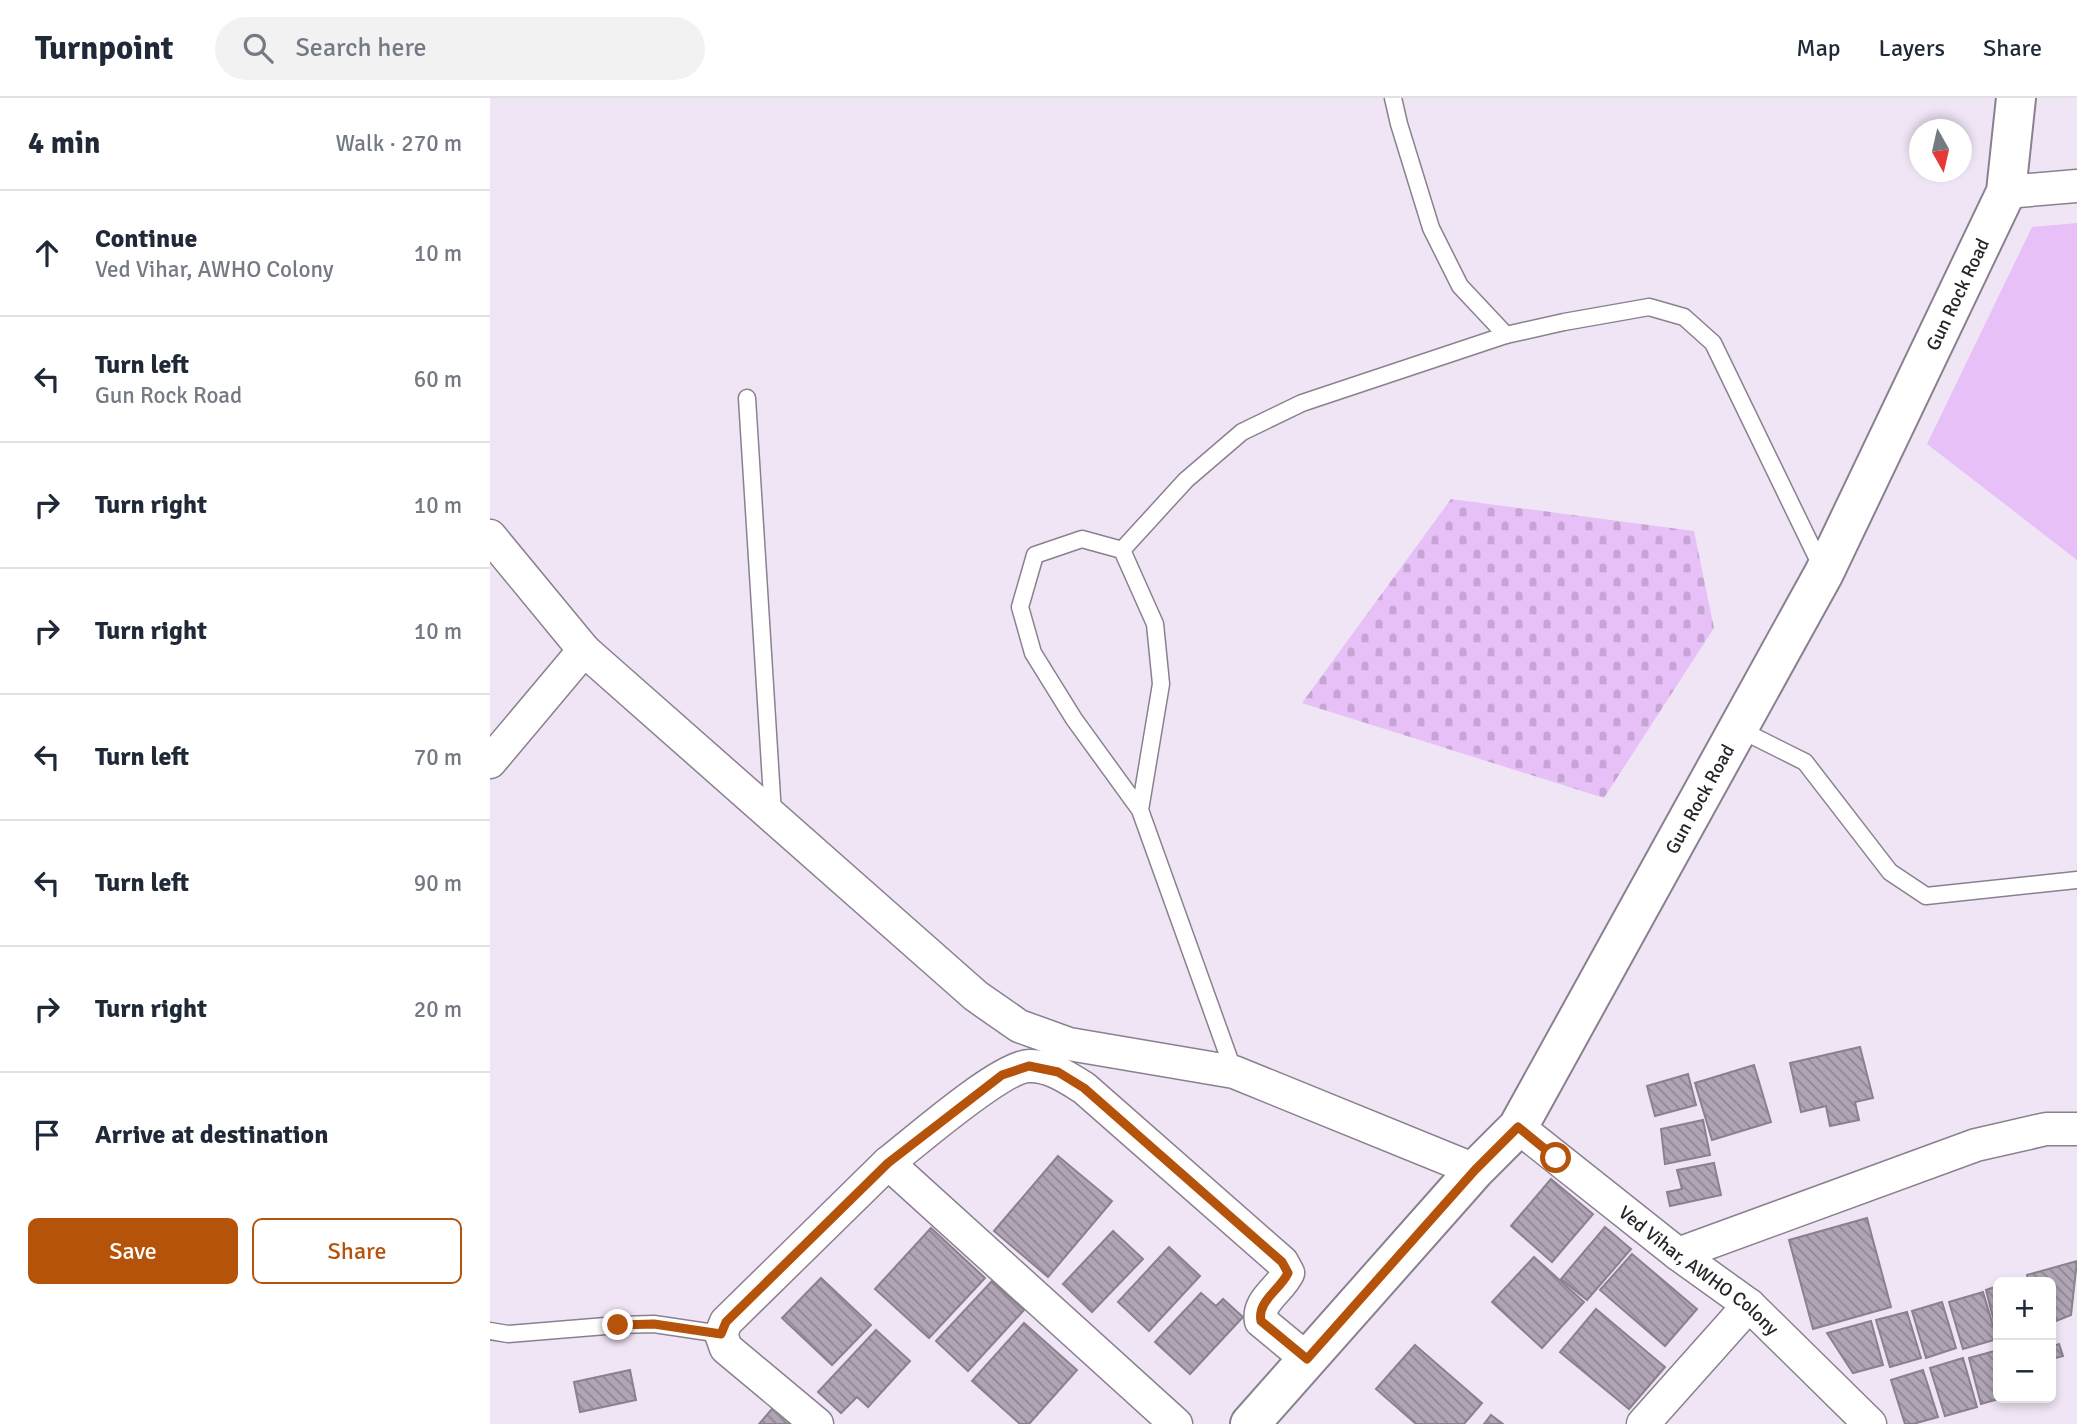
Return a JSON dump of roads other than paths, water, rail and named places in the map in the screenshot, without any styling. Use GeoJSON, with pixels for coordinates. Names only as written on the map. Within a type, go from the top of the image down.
{"type":"FeatureCollection","features":[{"type":"Feature","properties":{"kind":"main road","name":"Gun Rock Road"},"geometry":{"type":"LineString","coordinates":[[1252,1423],[1475,1170],[1518,1127],[1824,572],[2006,192],[2016,98]]}},
{"type":"Feature","properties":{"kind":"street"},"geometry":{"type":"LineString","coordinates":[[2006,192],[2077,186]]}},
{"type":"Feature","properties":{"kind":"street"},"geometry":{"type":"LineString","coordinates":[[490,536],[584,650],[976,996],[1019,1026],[1069,1044],[1234,1072],[1475,1170]]}},
{"type":"Feature","properties":{"kind":"street"},"geometry":{"type":"LineString","coordinates":[[490,762],[584,650]]}},
{"type":"Feature","properties":{"kind":"street"},"geometry":{"type":"LineString","coordinates":[[817,1424],[726,1348],[721,1334],[726,1322],[888,1163],[1002,1075],[1029,1066],[1058,1072],[1084,1088],[1282,1262],[1288,1273],[1283,1283],[1262,1306],[1259,1313],[1261,1321],[1307,1359]]}},
{"type":"Feature","properties":{"kind":"street","name":"Ved Vihar, AWHO Colony"},"geometry":{"type":"LineString","coordinates":[[1518,1127],[1678,1254],[1749,1305],[1870,1424]]}},
{"type":"Feature","properties":{"kind":"street"},"geometry":{"type":"LineString","coordinates":[[1678,1254],[1976,1145],[2046,1129],[2077,1129]]}},
{"type":"Feature","properties":{"kind":"street"},"geometry":{"type":"LineString","coordinates":[[888,1163],[1176,1424]]}},
{"type":"Feature","properties":{"kind":"street"},"geometry":{"type":"LineString","coordinates":[[1643,1424],[1749,1305]]}},
{"type":"Feature","properties":{"kind":"lane"},"geometry":{"type":"LineString","coordinates":[[1394,98],[1399,124],[1431,228],[1460,286],[1506,335]]}},
{"type":"Feature","properties":{"kind":"lane"},"geometry":{"type":"LineString","coordinates":[[1122,550],[1185,480],[1242,432],[1302,403],[1506,335],[1649,307],[1685,317],[1713,343],[1824,572]]}},
{"type":"Feature","properties":{"kind":"lane"},"geometry":{"type":"LineString","coordinates":[[747,398],[773,817]]}},
{"type":"Feature","properties":{"kind":"lane"},"geometry":{"type":"LineString","coordinates":[[1140,810],[1161,684],[1156,624],[1122,550],[1082,539],[1035,555],[1020,607],[1033,653],[1074,719],[1140,810],[1234,1072]]}},
{"type":"Feature","properties":{"kind":"lane"},"geometry":{"type":"LineString","coordinates":[[1737,729],[1805,762],[1889,872],[1926,896],[2077,880]]}},
{"type":"Feature","properties":{"kind":"lane"},"geometry":{"type":"LineString","coordinates":[[490,1331],[508,1334],[654,1324],[721,1334]]}}]}
